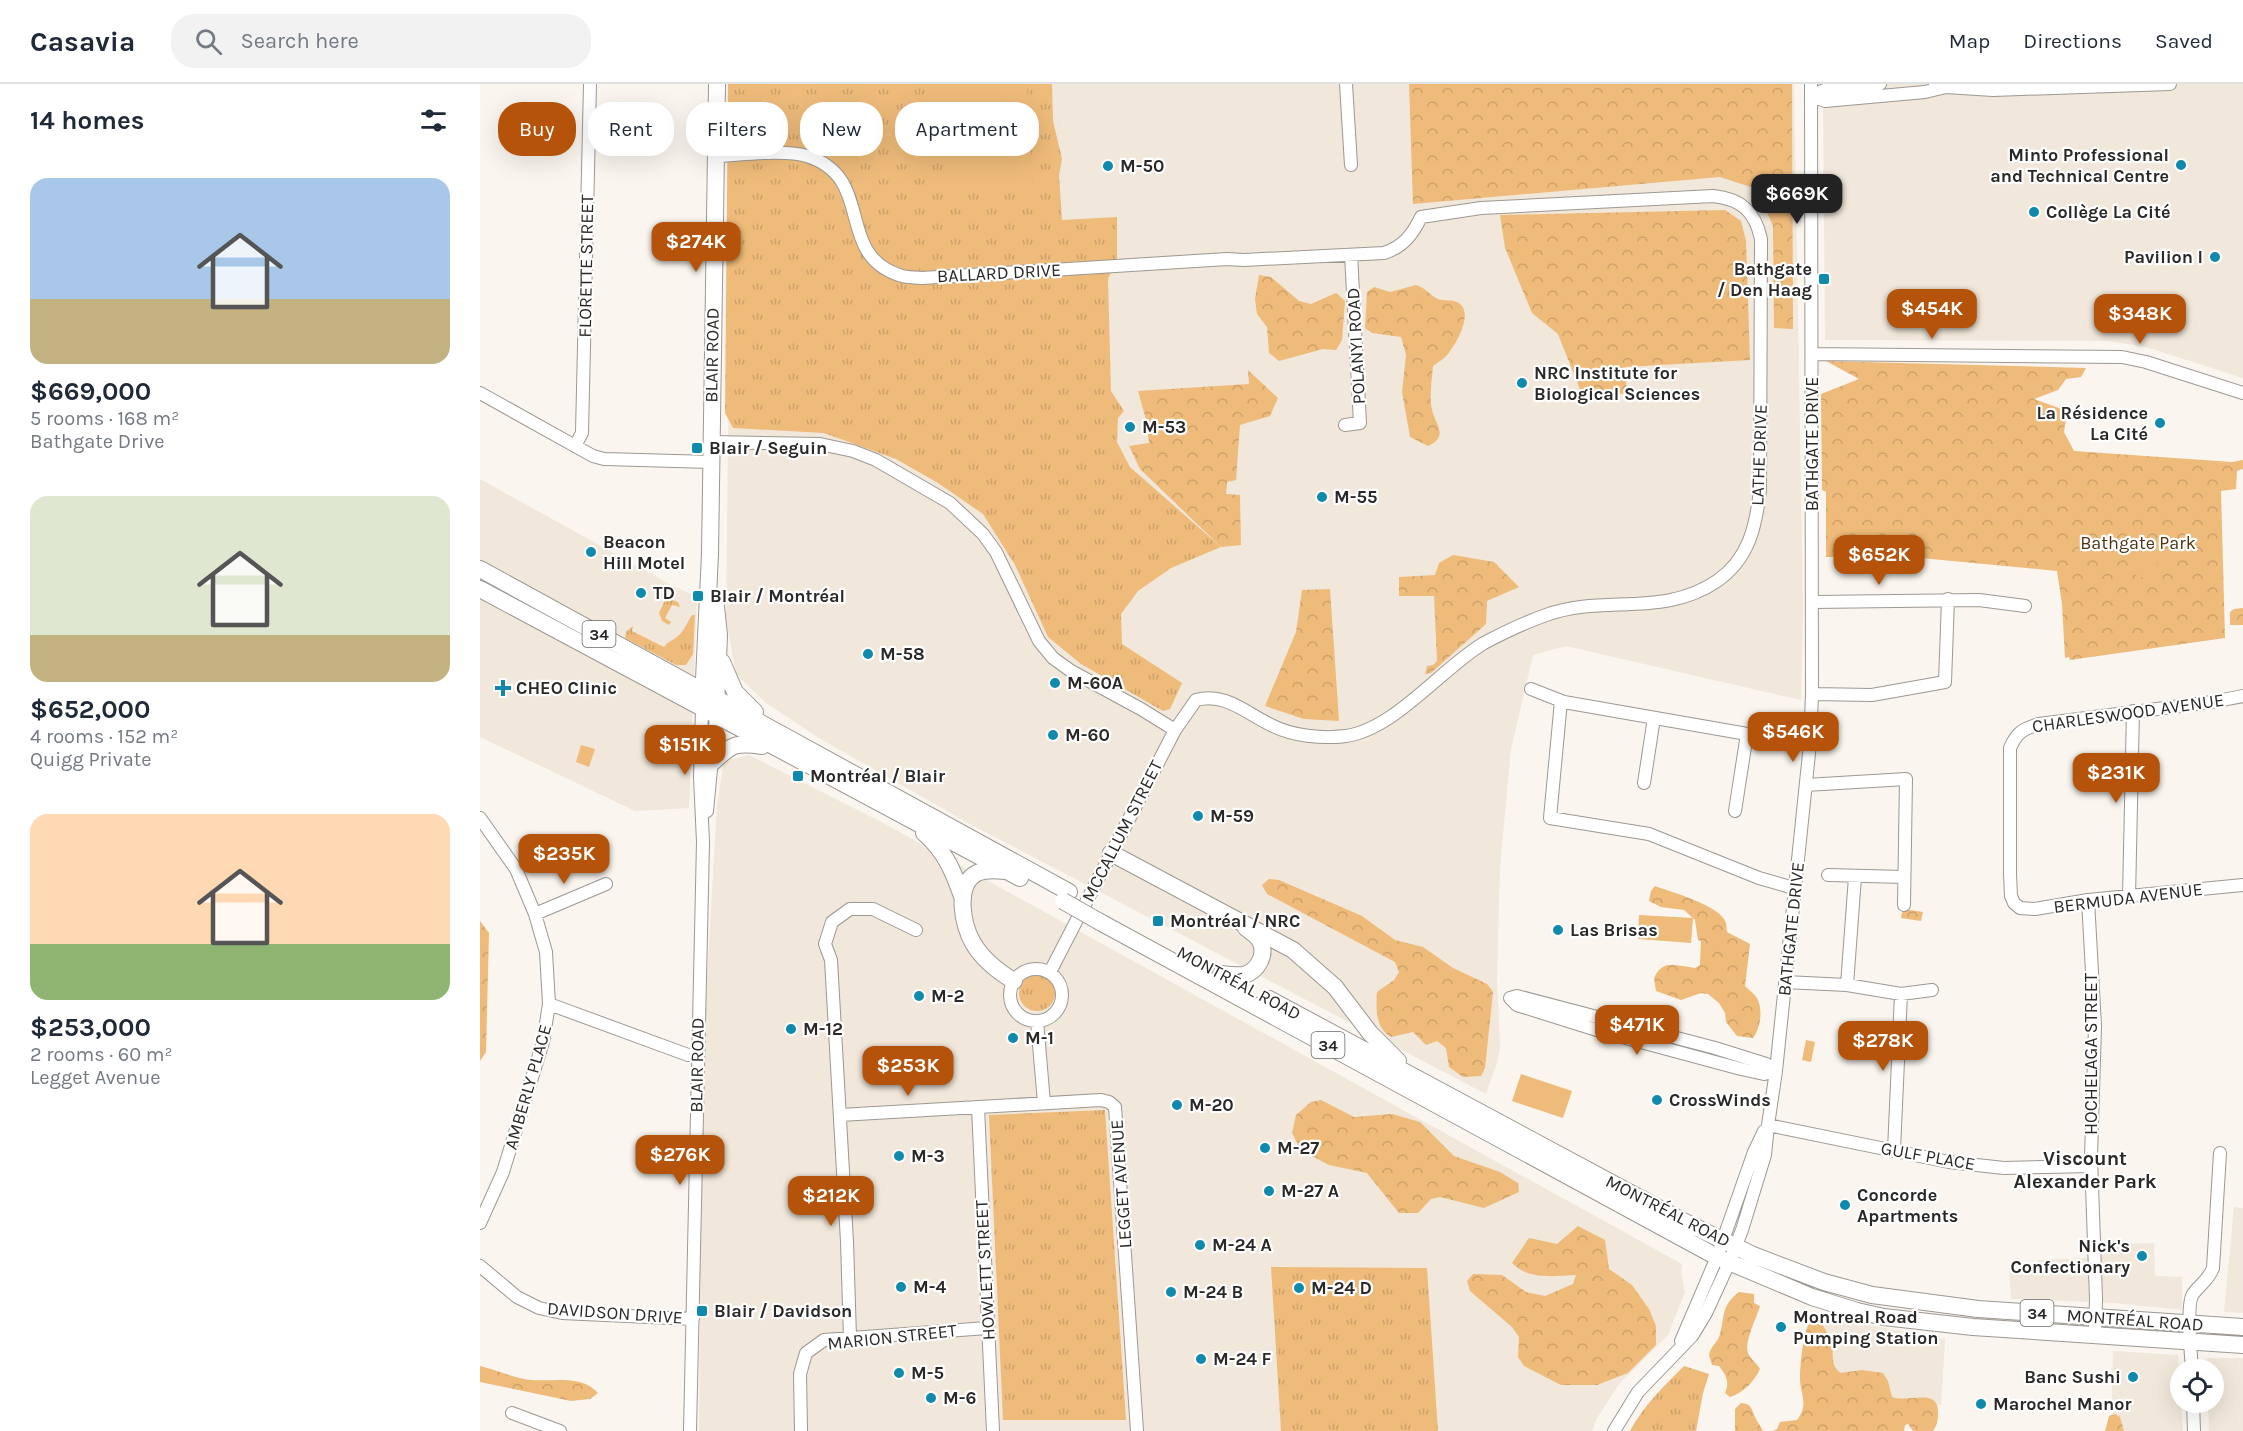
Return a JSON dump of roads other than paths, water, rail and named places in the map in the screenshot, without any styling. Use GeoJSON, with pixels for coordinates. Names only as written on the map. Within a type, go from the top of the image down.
{"type":"FeatureCollection","features":[{"type":"Feature","properties":{"kind":"main road","name":"BLAIR ROAD"},"geometry":{"type":"LineString","coordinates":[[717,84],[717,102]]}},
{"type":"Feature","properties":{"kind":"main road","name":"BLAIR ROAD"},"geometry":{"type":"LineString","coordinates":[[709,713],[716,156]]}},
{"type":"Feature","properties":{"kind":"main road","name":"BLAIR ROAD"},"geometry":{"type":"LineString","coordinates":[[710,695],[719,645],[711,554]]}},
{"type":"Feature","properties":{"kind":"main road","name":"MONTRÉAL ROAD"},"geometry":{"type":"LineString","coordinates":[[480,569],[789,738],[1102,917],[1723,1260],[1819,1299],[1884,1317],[1973,1327],[2243,1345]]}},
{"type":"Feature","properties":{"kind":"main road","name":"MONTRÉAL ROAD"},"geometry":{"type":"LineString","coordinates":[[480,589],[1005,871],[1066,896]]}},
{"type":"Feature","properties":{"kind":"main road"},"geometry":{"type":"LineString","coordinates":[[719,645],[724,672],[735,692],[747,706],[789,738]]}},
{"type":"Feature","properties":{"kind":"main road"},"geometry":{"type":"LineString","coordinates":[[713,762],[735,744],[745,743],[774,748]]}},
{"type":"Feature","properties":{"kind":"main road"},"geometry":{"type":"LineString","coordinates":[[905,817],[930,838],[946,857],[953,870],[963,899],[965,923],[973,944],[987,962],[1014,981]]}},
{"type":"Feature","properties":{"kind":"main road"},"geometry":{"type":"LineString","coordinates":[[1111,853],[1241,923],[1276,939],[1310,962],[1335,987],[1382,1046],[1419,1079]]}},
{"type":"Feature","properties":{"kind":"main road"},"geometry":{"type":"LineString","coordinates":[[963,899],[968,884],[975,875],[985,871],[1005,871]]}},
{"type":"Feature","properties":{"kind":"main road","name":"MONTRÉAL ROAD"},"geometry":{"type":"LineString","coordinates":[[1102,917],[1221,974],[1729,1244],[1824,1282],[1887,1298],[1978,1309],[2243,1327]]}},
{"type":"Feature","properties":{"kind":"main road"},"geometry":{"type":"LineString","coordinates":[[1221,974],[1245,975],[1254,970],[1260,961],[1261,942],[1241,923]]}},
{"type":"Feature","properties":{"kind":"main road"},"geometry":{"type":"LineString","coordinates":[[1884,1317],[1887,1298]]}},
{"type":"Feature","properties":{"kind":"street","name":"FLORETTE STREET"},"geometry":{"type":"LineString","coordinates":[[575,446],[582,433],[590,84]]}},
{"type":"Feature","properties":{"kind":"street"},"geometry":{"type":"LineString","coordinates":[[1346,84],[1351,165]]}},
{"type":"Feature","properties":{"kind":"street"},"geometry":{"type":"LineString","coordinates":[[1811,90],[1880,84]]}},
{"type":"Feature","properties":{"kind":"street"},"geometry":{"type":"LineString","coordinates":[[1811,90],[1825,101],[1925,92],[1941,86],[1993,90],[2170,84]]}},
{"type":"Feature","properties":{"kind":"street","name":"BATHGATE DRIVE"},"geometry":{"type":"LineString","coordinates":[[1614,1431],[1634,1397],[1677,1350],[1723,1260],[1754,1152],[1767,1125],[1776,1071],[1810,744],[1812,694],[1811,90]]}},
{"type":"Feature","properties":{"kind":"street","name":"BALLARD DRIVE"},"geometry":{"type":"LineString","coordinates":[[788,153],[805,155],[822,161],[838,175],[850,194],[860,240],[872,258],[900,276],[950,277],[1227,259],[1351,255]]}},
{"type":"Feature","properties":{"kind":"street","name":"LATHE DRIVE"},"geometry":{"type":"LineString","coordinates":[[1204,698],[1230,702],[1272,725],[1294,733],[1316,736],[1351,735],[1381,724],[1484,644],[1546,615],[1567,609],[1678,600],[1700,592],[1720,579],[1749,545],[1756,523],[1760,490],[1761,239],[1753,215],[1746,207],[1737,201],[1713,196],[1481,208],[1421,217],[1416,228],[1396,249],[1384,253],[1351,255]]}},
{"type":"Feature","properties":{"kind":"street","name":"POLANYI ROAD"},"geometry":{"type":"LineString","coordinates":[[1345,425],[1360,423],[1351,255]]}},
{"type":"Feature","properties":{"kind":"street"},"geometry":{"type":"LineString","coordinates":[[1812,354],[2122,357],[2146,362],[2243,393]]}},
{"type":"Feature","properties":{"kind":"street"},"geometry":{"type":"LineString","coordinates":[[480,393],[575,446],[604,459],[711,462]]}},
{"type":"Feature","properties":{"kind":"street"},"geometry":{"type":"LineString","coordinates":[[711,442],[820,444],[854,451],[876,460],[950,503],[983,534],[996,552],[1039,641],[1053,658],[1071,671],[1122,698],[1174,730]]}},
{"type":"Feature","properties":{"kind":"street"},"geometry":{"type":"LineString","coordinates":[[1812,694],[1872,695],[1945,682],[1948,599]]}},
{"type":"Feature","properties":{"kind":"street"},"geometry":{"type":"LineString","coordinates":[[1813,602],[1948,599],[1979,600],[2025,606]]}},
{"type":"Feature","properties":{"kind":"street"},"geometry":{"type":"LineString","coordinates":[[1531,689],[1561,701],[1810,744]]}},
{"type":"Feature","properties":{"kind":"street","name":"CHARLESWOOD AVENUE"},"geometry":{"type":"LineString","coordinates":[[2014,903],[2011,896],[2010,874],[2010,748],[2015,736],[2022,729],[2039,724],[2243,697]]}},
{"type":"Feature","properties":{"kind":"street","name":"MCCALLUM STREET"},"geometry":{"type":"LineString","coordinates":[[1050,972],[1174,730],[1191,705],[1196,700],[1204,698]]}},
{"type":"Feature","properties":{"kind":"street"},"geometry":{"type":"LineString","coordinates":[[1561,701],[1550,818],[1650,834],[1759,878],[1794,888]]}},
{"type":"Feature","properties":{"kind":"street"},"geometry":{"type":"LineString","coordinates":[[2129,897],[2133,711]]}},
{"type":"Feature","properties":{"kind":"street","name":"BLAIR ROAD"},"geometry":{"type":"LineString","coordinates":[[703,842],[713,762],[709,713]]}},
{"type":"Feature","properties":{"kind":"street","name":"BLAIR ROAD"},"geometry":{"type":"LineString","coordinates":[[690,1431],[703,842],[699,777],[709,713]]}},
{"type":"Feature","properties":{"kind":"street"},"geometry":{"type":"LineString","coordinates":[[1644,783],[1654,718]]}},
{"type":"Feature","properties":{"kind":"street"},"geometry":{"type":"LineString","coordinates":[[1735,811],[1747,734]]}},
{"type":"Feature","properties":{"kind":"street"},"geometry":{"type":"LineString","coordinates":[[1806,785],[1906,779],[1904,905]]}},
{"type":"Feature","properties":{"kind":"street","name":"AMBERLY PLACE"},"geometry":{"type":"LineString","coordinates":[[480,818],[516,868],[535,914],[546,952],[549,1004],[543,1042],[503,1172],[480,1223]]}},
{"type":"Feature","properties":{"kind":"street"},"geometry":{"type":"LineString","coordinates":[[1828,875],[1904,877]]}},
{"type":"Feature","properties":{"kind":"street"},"geometry":{"type":"LineString","coordinates":[[1847,985],[1856,877]]}},
{"type":"Feature","properties":{"kind":"street"},"geometry":{"type":"LineString","coordinates":[[535,914],[606,884]]}},
{"type":"Feature","properties":{"kind":"street","name":"BERMUDA AVENUE"},"geometry":{"type":"LineString","coordinates":[[2014,903],[2020,908],[2035,909],[2088,900],[2243,885]]}},
{"type":"Feature","properties":{"kind":"street","name":"HOCHELAGA STREET"},"geometry":{"type":"LineString","coordinates":[[2088,900],[2095,1026],[2091,1166],[2095,1335]]}},
{"type":"Feature","properties":{"kind":"street"},"geometry":{"type":"LineString","coordinates":[[850,1337],[831,960],[825,944],[832,922],[850,909],[873,909],[916,930]]}},
{"type":"Feature","properties":{"kind":"street"},"geometry":{"type":"LineString","coordinates":[[1032,969],[1050,972],[1060,982],[1063,993],[1062,1002],[1054,1015],[1046,1020],[1024,1019],[1012,1006],[1010,992],[1014,981],[1024,972],[1032,969]]}},
{"type":"Feature","properties":{"kind":"street"},"geometry":{"type":"LineString","coordinates":[[1785,982],[1847,985],[1901,994],[1932,990]]}},
{"type":"Feature","properties":{"kind":"street"},"geometry":{"type":"LineString","coordinates":[[1894,1150],[1901,994]]}},
{"type":"Feature","properties":{"kind":"street"},"geometry":{"type":"LineString","coordinates":[[1517,996],[1534,999],[1706,1046],[1766,1064],[1776,1071],[1764,1074],[1741,1069],[1600,1031],[1517,1005],[1510,998],[1517,996]]}},
{"type":"Feature","properties":{"kind":"street"},"geometry":{"type":"LineString","coordinates":[[549,1004],[688,1054],[697,1054]]}},
{"type":"Feature","properties":{"kind":"street"},"geometry":{"type":"LineString","coordinates":[[1037,1021],[1044,1103]]}},
{"type":"Feature","properties":{"kind":"street","name":"LEGGET AVENUE"},"geometry":{"type":"LineString","coordinates":[[840,1115],[1101,1100],[1116,1107],[1137,1431]]}},
{"type":"Feature","properties":{"kind":"street","name":"HOWLETT STREET"},"geometry":{"type":"LineString","coordinates":[[978,1108],[993,1431]]}},
{"type":"Feature","properties":{"kind":"street","name":"GULF PLACE"},"geometry":{"type":"LineString","coordinates":[[1767,1125],[1949,1162],[2004,1167],[2091,1166]]}},
{"type":"Feature","properties":{"kind":"street"},"geometry":{"type":"LineString","coordinates":[[2192,1359],[2190,1305],[2193,1294],[2206,1281],[2213,1268],[2220,1153]]}},
{"type":"Feature","properties":{"kind":"street","name":"DAVIDSON DRIVE"},"geometry":{"type":"LineString","coordinates":[[480,1266],[517,1297],[539,1308],[562,1313],[693,1319]]}},
{"type":"Feature","properties":{"kind":"street","name":"MARION STREET"},"geometry":{"type":"LineString","coordinates":[[801,1431],[800,1374],[806,1353],[824,1340],[987,1328]]}},
{"type":"Feature","properties":{"kind":"street"},"geometry":{"type":"LineString","coordinates":[[512,1413],[560,1431]]}},
{"type":"Feature","properties":{"kind":"street"},"geometry":{"type":"LineString","coordinates":[[2193,1413],[2194,1431]]}},
{"type":"Feature","properties":{"kind":"place","name":"Minto Professional and Technical Centre"},"geometry":{"type":"Point","coordinates":[2181,165]}},
{"type":"Feature","properties":{"kind":"place","name":"M-50"},"geometry":{"type":"Point","coordinates":[1108,166]}},
{"type":"Feature","properties":{"kind":"place","name":"Collège La Cité"},"geometry":{"type":"Point","coordinates":[2034,212]}},
{"type":"Feature","properties":{"kind":"place","name":"Pavilion I"},"geometry":{"type":"Point","coordinates":[2215,257]}},
{"type":"Feature","properties":{"kind":"place","name":"Bathgate / Den Haag"},"geometry":{"type":"Point","coordinates":[1824,279]}},
{"type":"Feature","properties":{"kind":"place","name":"NRC Institute for Biological Sciences"},"geometry":{"type":"Point","coordinates":[1522,383]}},
{"type":"Feature","properties":{"kind":"place","name":"La Résidence La Cité"},"geometry":{"type":"Point","coordinates":[2160,423]}},
{"type":"Feature","properties":{"kind":"place","name":"M-53"},"geometry":{"type":"Point","coordinates":[1130,427]}},
{"type":"Feature","properties":{"kind":"place","name":"Blair / Seguin"},"geometry":{"type":"Point","coordinates":[697,448]}},
{"type":"Feature","properties":{"kind":"place","name":"M-55"},"geometry":{"type":"Point","coordinates":[1322,497]}},
{"type":"Feature","properties":{"kind":"place","name":"Beacon Hill Motel"},"geometry":{"type":"Point","coordinates":[591,552]}},
{"type":"Feature","properties":{"kind":"place","name":"TD"},"geometry":{"type":"Point","coordinates":[641,593]}},
{"type":"Feature","properties":{"kind":"place","name":"Blair / Montréal"},"geometry":{"type":"Point","coordinates":[698,596]}},
{"type":"Feature","properties":{"kind":"place","name":"M-58"},"geometry":{"type":"Point","coordinates":[868,654]}},
{"type":"Feature","properties":{"kind":"place","name":"M-60A"},"geometry":{"type":"Point","coordinates":[1055,683]}},
{"type":"Feature","properties":{"kind":"place","name":"CHEO Clinic"},"geometry":{"type":"Point","coordinates":[503,688]}},
{"type":"Feature","properties":{"kind":"place","name":"M-60"},"geometry":{"type":"Point","coordinates":[1053,735]}},
{"type":"Feature","properties":{"kind":"place","name":"Montréal / Blair"},"geometry":{"type":"Point","coordinates":[798,776]}},
{"type":"Feature","properties":{"kind":"place","name":"M-59"},"geometry":{"type":"Point","coordinates":[1198,816]}},
{"type":"Feature","properties":{"kind":"place","name":"Montréal / NRC"},"geometry":{"type":"Point","coordinates":[1158,921]}},
{"type":"Feature","properties":{"kind":"place","name":"Las Brisas"},"geometry":{"type":"Point","coordinates":[1558,930]}},
{"type":"Feature","properties":{"kind":"place","name":"M-2"},"geometry":{"type":"Point","coordinates":[919,996]}},
{"type":"Feature","properties":{"kind":"place","name":"M-12"},"geometry":{"type":"Point","coordinates":[791,1029]}},
{"type":"Feature","properties":{"kind":"place","name":"M-1"},"geometry":{"type":"Point","coordinates":[1013,1038]}},
{"type":"Feature","properties":{"kind":"place","name":"CrossWinds"},"geometry":{"type":"Point","coordinates":[1657,1100]}},
{"type":"Feature","properties":{"kind":"place","name":"M-20"},"geometry":{"type":"Point","coordinates":[1177,1105]}},
{"type":"Feature","properties":{"kind":"place","name":"M-27"},"geometry":{"type":"Point","coordinates":[1265,1148]}},
{"type":"Feature","properties":{"kind":"place","name":"M-3"},"geometry":{"type":"Point","coordinates":[899,1156]}},
{"type":"Feature","properties":{"kind":"place","name":"M-27 A"},"geometry":{"type":"Point","coordinates":[1269,1191]}},
{"type":"Feature","properties":{"kind":"place","name":"Concorde Apartments"},"geometry":{"type":"Point","coordinates":[1845,1205]}},
{"type":"Feature","properties":{"kind":"place","name":"M-24 A"},"geometry":{"type":"Point","coordinates":[1200,1245]}},
{"type":"Feature","properties":{"kind":"place","name":"Nick's Confectionary"},"geometry":{"type":"Point","coordinates":[2142,1256]}},
{"type":"Feature","properties":{"kind":"place","name":"M-4"},"geometry":{"type":"Point","coordinates":[901,1287]}},
{"type":"Feature","properties":{"kind":"place","name":"M-24 D"},"geometry":{"type":"Point","coordinates":[1299,1288]}},
{"type":"Feature","properties":{"kind":"place","name":"M-24 B"},"geometry":{"type":"Point","coordinates":[1171,1292]}},
{"type":"Feature","properties":{"kind":"place","name":"Blair / Davidson"},"geometry":{"type":"Point","coordinates":[702,1311]}},
{"type":"Feature","properties":{"kind":"place","name":"Montreal Road Pumping Station"},"geometry":{"type":"Point","coordinates":[1781,1327]}},
{"type":"Feature","properties":{"kind":"place","name":"M-24 F"},"geometry":{"type":"Point","coordinates":[1201,1359]}},
{"type":"Feature","properties":{"kind":"place","name":"M-5"},"geometry":{"type":"Point","coordinates":[899,1373]}},
{"type":"Feature","properties":{"kind":"place","name":"Banc Sushi"},"geometry":{"type":"Point","coordinates":[2133,1377]}},
{"type":"Feature","properties":{"kind":"place","name":"M-6"},"geometry":{"type":"Point","coordinates":[931,1398]}},
{"type":"Feature","properties":{"kind":"place","name":"Marochel Manor"},"geometry":{"type":"Point","coordinates":[1981,1404]}},
{"type":"Feature","properties":{"kind":"district","name":"Viscount Alexander Park"},"geometry":{"type":"Point","coordinates":[2085,1170]}},
{"type":"Feature","properties":{"kind":"park label","name":"Bathgate Park"},"geometry":{"type":"Point","coordinates":[2138,543]}}]}
